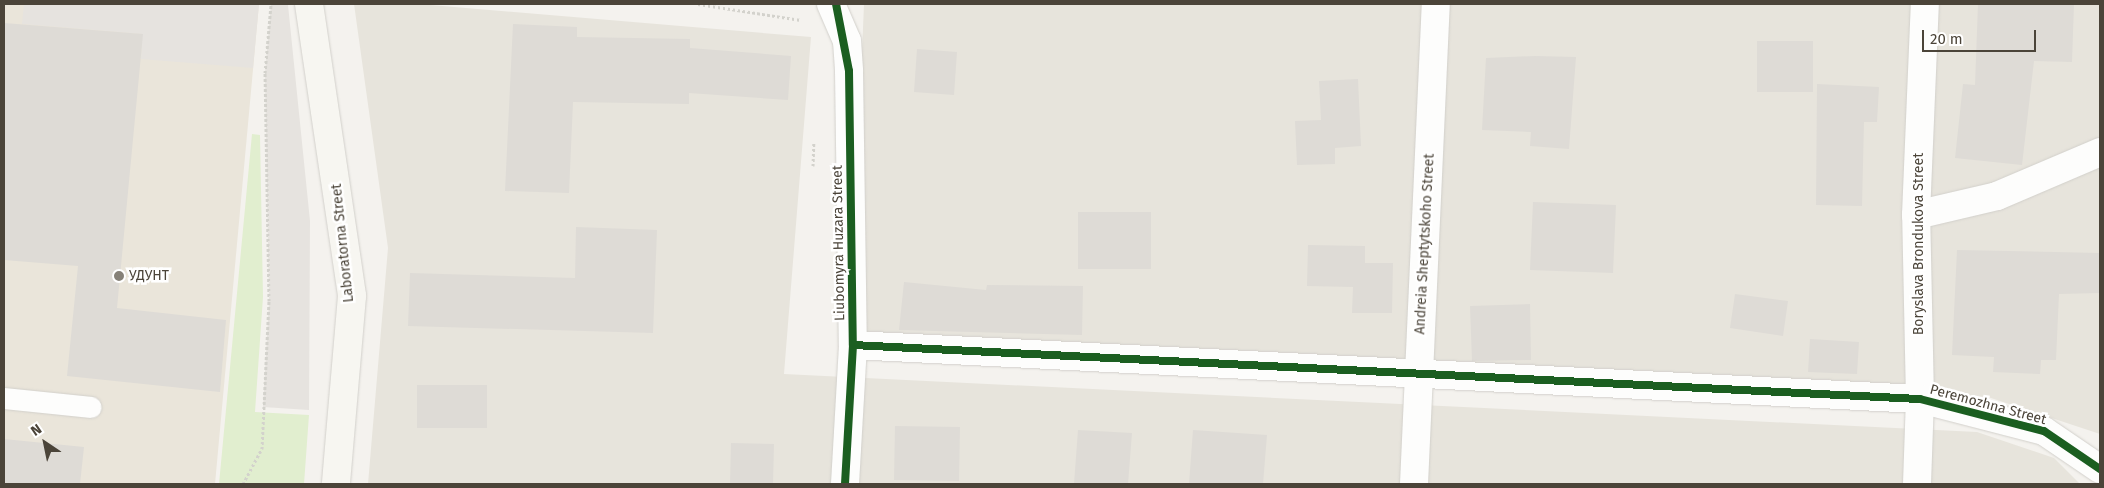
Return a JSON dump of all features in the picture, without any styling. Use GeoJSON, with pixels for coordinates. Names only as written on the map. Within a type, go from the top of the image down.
{"type":"FeatureCollection","features":[{"type":"Feature","properties":{"kind":"main road","name":"Laboratorna Street"},"geometry":{"type":"LineString","coordinates":[[309,4],[352,296],[336,484]]}},
{"type":"Feature","properties":{"kind":"street","name":"Andreia Sheptytskoho Street"},"geometry":{"type":"LineString","coordinates":[[1414,484],[1436,4]]}},
{"type":"Feature","properties":{"kind":"street","name":"Boryslava Brondukova Street"},"geometry":{"type":"LineString","coordinates":[[1917,484],[1920,399],[1916,215],[1925,4]]}},
{"type":"Feature","properties":{"kind":"street","name":"Liubomyra Huzara Street"},"geometry":{"type":"LineString","coordinates":[[834,5],[847,41],[849,71],[853,345],[845,484]]}},
{"type":"Feature","properties":{"kind":"street"},"geometry":{"type":"LineString","coordinates":[[1916,215],[1997,196],[2100,152]]}},
{"type":"Feature","properties":{"kind":"street","name":"Peremozhna Street"},"geometry":{"type":"LineString","coordinates":[[853,345],[1920,399],[2044,431],[2100,468]]}},
{"type":"Feature","properties":{"kind":"lane"},"geometry":{"type":"LineString","coordinates":[[4,398],[91,407]]}},
{"type":"Feature","properties":{"kind":"path"},"geometry":{"type":"LineString","coordinates":[[243,484],[262,449],[269,301],[265,73],[271,4]]}},
{"type":"Feature","properties":{"kind":"path"},"geometry":{"type":"LineString","coordinates":[[698,4],[808,22]]}},
{"type":"Feature","properties":{"kind":"path"},"geometry":{"type":"LineString","coordinates":[[813,166],[814,137]]}},
{"type":"Feature","properties":{"kind":"shaded area","name":"УДУНТ"},"geometry":{"type":"Polygon","coordinates":[[[4,4],[259,4],[215,484],[4,484],[4,4]]]}},
{"type":"Feature","properties":{"kind":"shaded area"},"geometry":{"type":"Polygon","coordinates":[[[24,4],[259,4],[253,68],[141,59],[142,34],[22,24],[24,4]]]}},
{"type":"Feature","properties":{"kind":"shaded area"},"geometry":{"type":"Polygon","coordinates":[[[271,4],[288,5],[310,221],[309,410],[263,407],[269,301],[265,73],[271,4]]]}},
{"type":"Feature","properties":{"kind":"shaded area"},"geometry":{"type":"Polygon","coordinates":[[[354,4],[419,4],[811,37],[784,374],[1977,432],[2054,458],[2080,484],[368,484],[388,248],[354,4]]]}},
{"type":"Feature","properties":{"kind":"shaded area"},"geometry":{"type":"Polygon","coordinates":[[[864,4],[2100,4],[2100,434],[1988,397],[850,343],[864,4]]]}},
{"type":"Feature","properties":{"kind":"green space"},"geometry":{"type":"Polygon","coordinates":[[[252,134],[260,135],[263,297],[255,412],[309,415],[304,484],[219,484],[252,134]]]}},
{"type":"Feature","properties":{"kind":"building"},"geometry":{"type":"Polygon","coordinates":[[[1978,4],[2074,4],[2072,62],[2034,61],[2022,165],[1955,158],[1963,84],[1975,85],[1978,4]]]}},
{"type":"Feature","properties":{"kind":"building"},"geometry":{"type":"Polygon","coordinates":[[[4,23],[143,34],[117,308],[226,320],[220,392],[67,376],[78,266],[4,260],[4,23]]]}},
{"type":"Feature","properties":{"kind":"building"},"geometry":{"type":"Polygon","coordinates":[[[513,24],[577,27],[577,37],[690,39],[690,48],[791,56],[788,100],[689,93],[689,104],[573,102],[569,193],[505,191],[513,24]]]}},
{"type":"Feature","properties":{"kind":"building"},"geometry":{"type":"Polygon","coordinates":[[[1757,41],[1813,41],[1813,92],[1757,92],[1757,41]]]}},
{"type":"Feature","properties":{"kind":"building"},"geometry":{"type":"Polygon","coordinates":[[[917,49],[957,52],[954,95],[914,92],[917,49]]]}},
{"type":"Feature","properties":{"kind":"building"},"geometry":{"type":"Polygon","coordinates":[[[1576,57],[1569,149],[1530,146],[1531,132],[1482,130],[1486,58],[1576,57]]]}},
{"type":"Feature","properties":{"kind":"building"},"geometry":{"type":"Polygon","coordinates":[[[1358,79],[1361,146],[1335,148],[1335,164],[1297,165],[1295,121],[1321,120],[1319,81],[1358,79]]]}},
{"type":"Feature","properties":{"kind":"building"},"geometry":{"type":"Polygon","coordinates":[[[1817,84],[1879,87],[1877,122],[1864,122],[1862,206],[1816,205],[1817,84]]]}},
{"type":"Feature","properties":{"kind":"building"},"geometry":{"type":"Polygon","coordinates":[[[1533,202],[1616,205],[1613,273],[1530,270],[1533,202]]]}},
{"type":"Feature","properties":{"kind":"building"},"geometry":{"type":"Polygon","coordinates":[[[1078,212],[1151,212],[1151,269],[1078,269],[1078,212]]]}},
{"type":"Feature","properties":{"kind":"building"},"geometry":{"type":"Polygon","coordinates":[[[576,227],[657,230],[653,333],[408,326],[410,273],[575,278],[576,227]]]}},
{"type":"Feature","properties":{"kind":"building"},"geometry":{"type":"Polygon","coordinates":[[[1308,245],[1365,246],[1365,263],[1393,263],[1392,313],[1352,313],[1353,287],[1307,286],[1308,245]]]}},
{"type":"Feature","properties":{"kind":"building"},"geometry":{"type":"Polygon","coordinates":[[[1957,250],[2100,253],[2100,293],[2059,294],[2056,360],[2041,360],[2040,374],[1993,372],[1994,357],[1952,355],[1957,250]]]}},
{"type":"Feature","properties":{"kind":"building"},"geometry":{"type":"Polygon","coordinates":[[[904,282],[986,290],[987,285],[1083,286],[1082,335],[899,330],[904,282]]]}},
{"type":"Feature","properties":{"kind":"building"},"geometry":{"type":"Polygon","coordinates":[[[1735,294],[1788,301],[1783,336],[1730,328],[1735,294]]]}},
{"type":"Feature","properties":{"kind":"building"},"geometry":{"type":"Polygon","coordinates":[[[1530,304],[1531,360],[1472,361],[1470,306],[1530,304]]]}},
{"type":"Feature","properties":{"kind":"building"},"geometry":{"type":"Polygon","coordinates":[[[1810,339],[1859,342],[1857,374],[1808,372],[1810,339]]]}},
{"type":"Feature","properties":{"kind":"building"},"geometry":{"type":"Polygon","coordinates":[[[417,385],[487,385],[487,428],[417,428],[417,385]]]}},
{"type":"Feature","properties":{"kind":"building"},"geometry":{"type":"Polygon","coordinates":[[[895,426],[960,427],[959,481],[894,480],[895,426]]]}},
{"type":"Feature","properties":{"kind":"building"},"geometry":{"type":"Polygon","coordinates":[[[1078,430],[1132,433],[1128,484],[1074,484],[1078,430]]]}},
{"type":"Feature","properties":{"kind":"building"},"geometry":{"type":"Polygon","coordinates":[[[1193,430],[1267,435],[1263,484],[1189,484],[1193,430]]]}},
{"type":"Feature","properties":{"kind":"building"},"geometry":{"type":"Polygon","coordinates":[[[4,439],[84,447],[80,484],[4,484],[4,439]]]}},
{"type":"Feature","properties":{"kind":"building"},"geometry":{"type":"Polygon","coordinates":[[[731,443],[774,444],[773,484],[730,484],[731,443]]]}},
{"type":"Feature","properties":{"kind":"cycle path"},"geometry":{"type":"LineString","coordinates":[[836,4],[849,71],[853,345],[845,484]]}},
{"type":"Feature","properties":{"kind":"cycle path"},"geometry":{"type":"LineString","coordinates":[[853,345],[1920,399],[2044,431],[2100,469]]}},
{"type":"Feature","properties":{"kind":"place","name":"УДУНТ"},"geometry":{"type":"Point","coordinates":[119,276]}}]}
